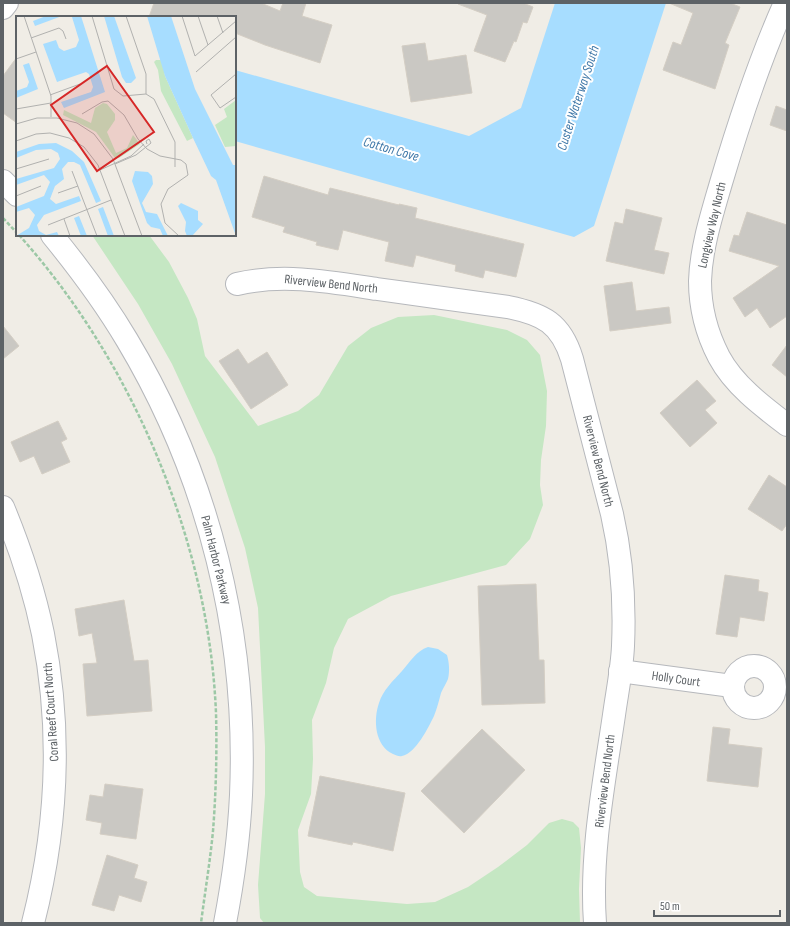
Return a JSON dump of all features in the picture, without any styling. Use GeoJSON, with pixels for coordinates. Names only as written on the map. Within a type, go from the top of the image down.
{"type":"FeatureCollection","features":[{"type":"Feature","properties":{"kind":"street"},"geometry":{"type":"LineString","coordinates":[[3,8],[7,3]]}},
{"type":"Feature","properties":{"kind":"street","name":"Longview Way North"},"geometry":{"type":"LineString","coordinates":[[785,3],[757,72],[733,144],[706,241],[700,281],[704,313],[709,334],[719,358],[738,383],[750,395],[787,425]]}},
{"type":"Feature","properties":{"kind":"street"},"geometry":{"type":"LineString","coordinates":[[3,181],[16,194]]}},
{"type":"Feature","properties":{"kind":"street","name":"Palm Harbor Parkway"},"geometry":{"type":"LineString","coordinates":[[53,236],[109,311],[146,373],[186,460],[215,549],[234,639],[242,732],[240,810],[233,878],[225,923]]}},
{"type":"Feature","properties":{"kind":"street","name":"Riverview Bend North"},"geometry":{"type":"LineString","coordinates":[[237,284],[264,279],[288,279],[363,287],[520,309],[541,317],[557,329],[566,341],[572,359],[618,538],[623,595],[623,648],[598,833],[594,894],[595,923]]}},
{"type":"Feature","properties":{"kind":"street","name":"Coral Reef Court North"},"geometry":{"type":"LineString","coordinates":[[3,507],[22,557],[37,608],[44,642],[53,707],[55,760],[52,821],[45,871],[33,923]]}},
{"type":"Feature","properties":{"kind":"street","name":"Holly Court"},"geometry":{"type":"LineString","coordinates":[[620,671],[732,686]]}},
{"type":"Feature","properties":{"kind":"path"},"geometry":{"type":"LineString","coordinates":[[3,218],[16,232]]}},
{"type":"Feature","properties":{"kind":"path"},"geometry":{"type":"LineString","coordinates":[[20,236],[57,281],[72,302],[101,346],[129,394],[165,476],[182,526],[197,579],[208,634],[216,714],[213,833],[201,923]]}},
{"type":"Feature","properties":{"kind":"green space"},"geometry":{"type":"Polygon","coordinates":[[[93,236],[150,236],[169,262],[188,298],[197,319],[205,356],[258,426],[298,411],[319,395],[348,346],[371,328],[398,317],[434,315],[507,330],[527,340],[540,355],[547,391],[546,426],[541,460],[540,485],[543,505],[530,539],[506,565],[391,596],[348,619],[334,648],[326,683],[312,720],[313,759],[311,794],[298,830],[300,872],[304,887],[317,896],[407,904],[435,902],[468,887],[527,845],[549,823],[562,819],[573,822],[579,828],[581,848],[579,889],[580,923],[264,923],[260,918],[258,885],[265,794],[265,747],[258,608],[245,548],[215,457],[172,364],[138,304],[93,236]]]}},
{"type":"Feature","properties":{"kind":"water"},"geometry":{"type":"Polygon","coordinates":[[[555,3],[666,3],[594,226],[574,237],[236,141],[236,70],[469,136],[521,108],[555,3]]]}},
{"type":"Feature","properties":{"kind":"water"},"geometry":{"type":"Polygon","coordinates":[[[428,647],[438,649],[447,655],[449,667],[448,679],[441,693],[434,716],[421,739],[407,754],[399,756],[387,750],[379,739],[376,724],[377,710],[383,694],[389,686],[417,654],[428,647]]]}},
{"type":"Feature","properties":{"kind":"building"},"geometry":{"type":"Polygon","coordinates":[[[154,3],[261,3],[280,11],[283,3],[306,3],[302,16],[332,25],[320,63],[265,45],[236,33],[236,16],[149,16],[154,3]]]}},
{"type":"Feature","properties":{"kind":"building"},"geometry":{"type":"Polygon","coordinates":[[[523,3],[533,7],[527,23],[523,22],[516,42],[514,41],[505,62],[474,51],[487,15],[458,4],[523,3]]]}},
{"type":"Feature","properties":{"kind":"building"},"geometry":{"type":"Polygon","coordinates":[[[669,3],[730,3],[740,7],[725,43],[729,45],[715,89],[663,70],[673,42],[681,45],[693,13],[669,3]]]}},
{"type":"Feature","properties":{"kind":"building"},"geometry":{"type":"Polygon","coordinates":[[[425,43],[428,61],[466,55],[472,93],[411,102],[402,46],[425,43]]]}},
{"type":"Feature","properties":{"kind":"building"},"geometry":{"type":"Polygon","coordinates":[[[16,58],[16,122],[3,113],[3,76],[16,58]]]}},
{"type":"Feature","properties":{"kind":"building"},"geometry":{"type":"Polygon","coordinates":[[[776,106],[787,110],[787,131],[770,125],[776,106]]]}},
{"type":"Feature","properties":{"kind":"building"},"geometry":{"type":"Polygon","coordinates":[[[264,176],[328,195],[330,188],[417,208],[415,218],[524,244],[516,277],[485,270],[483,278],[455,271],[456,265],[416,255],[413,267],[385,261],[389,242],[343,230],[338,250],[316,245],[317,242],[283,232],[285,227],[252,217],[264,176]]]}},
{"type":"Feature","properties":{"kind":"building"},"geometry":{"type":"Polygon","coordinates":[[[626,209],[662,218],[654,250],[669,253],[664,274],[606,261],[615,222],[623,224],[626,209]]]}},
{"type":"Feature","properties":{"kind":"building"},"geometry":{"type":"Polygon","coordinates":[[[747,212],[787,225],[787,316],[770,328],[757,308],[745,317],[733,298],[779,266],[729,251],[734,235],[739,236],[747,212]]]}},
{"type":"Feature","properties":{"kind":"building"},"geometry":{"type":"Polygon","coordinates":[[[632,282],[636,311],[669,307],[671,323],[610,331],[604,286],[632,282]]]}},
{"type":"Feature","properties":{"kind":"building"},"geometry":{"type":"Polygon","coordinates":[[[3,326],[19,346],[3,359],[3,326]]]}},
{"type":"Feature","properties":{"kind":"building"},"geometry":{"type":"Polygon","coordinates":[[[787,345],[787,377],[772,365],[787,345]]]}},
{"type":"Feature","properties":{"kind":"building"},"geometry":{"type":"Polygon","coordinates":[[[238,349],[248,364],[267,352],[288,385],[251,409],[219,361],[238,349]]]}},
{"type":"Feature","properties":{"kind":"building"},"geometry":{"type":"Polygon","coordinates":[[[697,380],[716,401],[705,410],[717,423],[690,447],[660,413],[697,380]]]}},
{"type":"Feature","properties":{"kind":"building"},"geometry":{"type":"Polygon","coordinates":[[[58,421],[67,439],[61,442],[70,462],[42,474],[34,456],[20,462],[11,442],[58,421]]]}},
{"type":"Feature","properties":{"kind":"building"},"geometry":{"type":"Polygon","coordinates":[[[769,475],[787,487],[787,524],[782,531],[748,509],[769,475]]]}},
{"type":"Feature","properties":{"kind":"building"},"geometry":{"type":"Polygon","coordinates":[[[725,575],[759,580],[758,591],[768,593],[764,621],[740,617],[737,637],[716,634],[725,575]]]}},
{"type":"Feature","properties":{"kind":"building"},"geometry":{"type":"Polygon","coordinates":[[[536,584],[539,660],[544,660],[545,703],[482,705],[478,586],[536,584]]]}},
{"type":"Feature","properties":{"kind":"building"},"geometry":{"type":"Polygon","coordinates":[[[124,600],[134,661],[148,660],[152,711],[87,716],[83,664],[97,663],[92,633],[79,636],[75,609],[124,600]]]}},
{"type":"Feature","properties":{"kind":"building"},"geometry":{"type":"Polygon","coordinates":[[[713,727],[730,729],[728,744],[762,748],[758,787],[707,781],[713,727]]]}},
{"type":"Feature","properties":{"kind":"building"},"geometry":{"type":"Polygon","coordinates":[[[482,729],[525,770],[464,833],[421,791],[482,729]]]}},
{"type":"Feature","properties":{"kind":"building"},"geometry":{"type":"Polygon","coordinates":[[[320,776],[405,793],[393,851],[353,842],[352,845],[308,836],[320,776]]]}},
{"type":"Feature","properties":{"kind":"building"},"geometry":{"type":"Polygon","coordinates":[[[105,784],[143,789],[136,839],[100,834],[102,823],[86,820],[90,795],[103,797],[105,784]]]}},
{"type":"Feature","properties":{"kind":"building"},"geometry":{"type":"Polygon","coordinates":[[[107,855],[138,865],[134,878],[147,882],[141,902],[119,895],[114,911],[92,905],[107,855]]]}},
{"type":"Feature","properties":{"kind":"water label","name":"Custer Waterway South"},"geometry":{"type":"Point","coordinates":[578,98]}},
{"type":"Feature","properties":{"kind":"water label","name":"Cotton Cove"},"geometry":{"type":"Point","coordinates":[391,149]}}]}
